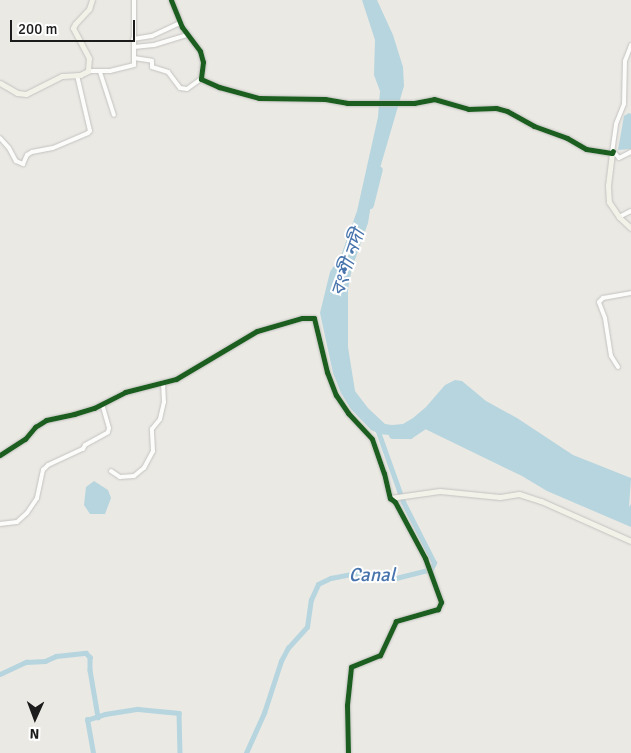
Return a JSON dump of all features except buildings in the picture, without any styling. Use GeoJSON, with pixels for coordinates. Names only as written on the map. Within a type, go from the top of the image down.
{"type":"FeatureCollection","features":[{"type":"Feature","properties":{"kind":"street"},"geometry":{"type":"LineString","coordinates":[[88,71],[89,58],[73,28],[90,9],[92,0]]}},
{"type":"Feature","properties":{"kind":"street"},"geometry":{"type":"LineString","coordinates":[[0,83],[17,93],[26,94],[62,76],[133,66],[134,0]]}},
{"type":"Feature","properties":{"kind":"street"},"geometry":{"type":"LineString","coordinates":[[134,58],[152,61],[152,67],[168,72],[180,88],[188,89],[201,79],[202,56],[180,23],[171,0]]}},
{"type":"Feature","properties":{"kind":"street"},"geometry":{"type":"LineString","coordinates":[[133,38],[152,36],[180,23]]}},
{"type":"Feature","properties":{"kind":"street"},"geometry":{"type":"LineString","coordinates":[[134,47],[188,35]]}},
{"type":"Feature","properties":{"kind":"street"},"geometry":{"type":"LineString","coordinates":[[631,45],[625,62],[625,100],[616,124],[608,194],[610,202],[619,217],[631,228]]}},
{"type":"Feature","properties":{"kind":"street"},"geometry":{"type":"LineString","coordinates":[[100,72],[114,115]]}},
{"type":"Feature","properties":{"kind":"street"},"geometry":{"type":"LineString","coordinates":[[0,138],[9,148],[16,161],[22,164],[27,155],[32,152],[53,148],[88,133],[90,131],[78,75]]}},
{"type":"Feature","properties":{"kind":"street"},"geometry":{"type":"LineString","coordinates":[[201,79],[219,87],[259,98],[325,99],[347,103],[414,103],[434,99],[468,109],[496,108],[507,111],[534,126],[567,138],[586,149],[613,152],[619,158],[631,152]]}},
{"type":"Feature","properties":{"kind":"street"},"geometry":{"type":"LineString","coordinates":[[625,100],[631,104]]}},
{"type":"Feature","properties":{"kind":"street"},"geometry":{"type":"LineString","coordinates":[[619,217],[631,210]]}},
{"type":"Feature","properties":{"kind":"street"},"geometry":{"type":"LineString","coordinates":[[618,368],[611,356],[605,318],[599,302],[603,298],[631,293]]}},
{"type":"Feature","properties":{"kind":"street"},"geometry":{"type":"LineString","coordinates":[[0,455],[25,439],[35,427],[46,420],[63,418],[102,404],[125,392],[190,372],[256,330],[302,318],[314,318],[327,372],[336,395],[348,413],[372,439],[384,473],[390,498],[395,502],[425,558],[441,602],[438,609],[396,621],[380,655],[351,667],[347,705],[348,753]]}},
{"type":"Feature","properties":{"kind":"street"},"geometry":{"type":"LineString","coordinates":[[111,472],[120,477],[134,476],[144,468],[153,451],[152,429],[160,419],[164,402],[162,382]]}},
{"type":"Feature","properties":{"kind":"street"},"geometry":{"type":"LineString","coordinates":[[0,524],[16,522],[27,513],[37,498],[43,470],[48,464],[83,449],[85,445],[108,432],[109,428],[102,404]]}},
{"type":"Feature","properties":{"kind":"street"},"geometry":{"type":"LineString","coordinates":[[390,498],[440,491],[500,497],[519,494],[541,501],[631,540]]}},
{"type":"Feature","properties":{"kind":"water"},"geometry":{"type":"Polygon","coordinates":[[[362,0],[377,0],[393,35],[403,67],[404,86],[373,192],[368,223],[352,268],[348,289],[348,347],[355,391],[368,408],[385,424],[403,424],[426,407],[445,385],[455,380],[462,381],[486,401],[517,418],[573,455],[631,478],[629,507],[631,504],[631,527],[547,491],[522,476],[421,427],[416,431],[398,436],[380,434],[371,430],[351,409],[341,393],[333,373],[320,313],[330,272],[342,253],[357,211],[378,117],[380,91],[374,75],[375,40],[362,0]]]}},
{"type":"Feature","properties":{"kind":"water"},"geometry":{"type":"Polygon","coordinates":[[[629,113],[631,114],[631,149],[618,150],[624,116],[629,113]]]}},
{"type":"Feature","properties":{"kind":"water"},"geometry":{"type":"Polygon","coordinates":[[[94,481],[108,490],[111,498],[105,514],[90,514],[84,505],[86,487],[94,481]]]}},
{"type":"Feature","properties":{"kind":"waterway","name":"বংশী নদী"},"geometry":{"type":"LineString","coordinates":[[370,205],[379,170]]}},
{"type":"Feature","properties":{"kind":"waterway","name":"বংশী নদী"},"geometry":{"type":"LineString","coordinates":[[393,435],[410,435],[428,423]]}},
{"type":"Feature","properties":{"kind":"waterway","name":"Canal"},"geometry":{"type":"LineString","coordinates":[[246,753],[264,713],[281,661],[288,648],[307,627],[311,600],[318,584],[331,578],[356,573],[396,578],[431,569],[434,563],[403,502],[377,429]]}},
{"type":"Feature","properties":{"kind":"waterway"},"geometry":{"type":"LineString","coordinates":[[0,674],[26,662],[45,661],[56,656],[86,653],[90,657],[90,670],[98,717]]}},
{"type":"Feature","properties":{"kind":"waterway","name":"Canal"},"geometry":{"type":"LineString","coordinates":[[93,753],[87,720],[105,714],[138,709],[179,713],[180,753]]}},
{"type":"Feature","properties":{"kind":"cycle path"},"geometry":{"type":"LineString","coordinates":[[171,0],[182,27],[200,51],[203,62],[201,79],[219,87],[259,98],[325,99],[347,103],[414,103],[434,99],[468,109],[496,108],[507,111],[534,126],[567,138],[586,149],[612,153],[613,151]]}},
{"type":"Feature","properties":{"kind":"cycle path"},"geometry":{"type":"LineString","coordinates":[[0,455],[25,439],[35,427],[46,420],[94,408],[125,392],[176,379],[257,331],[302,318],[314,318],[327,372],[336,395],[348,413],[372,439],[384,473],[390,498],[395,502],[425,558],[441,602],[438,609],[396,621],[380,655],[351,667],[347,705],[348,753]]}}]}
